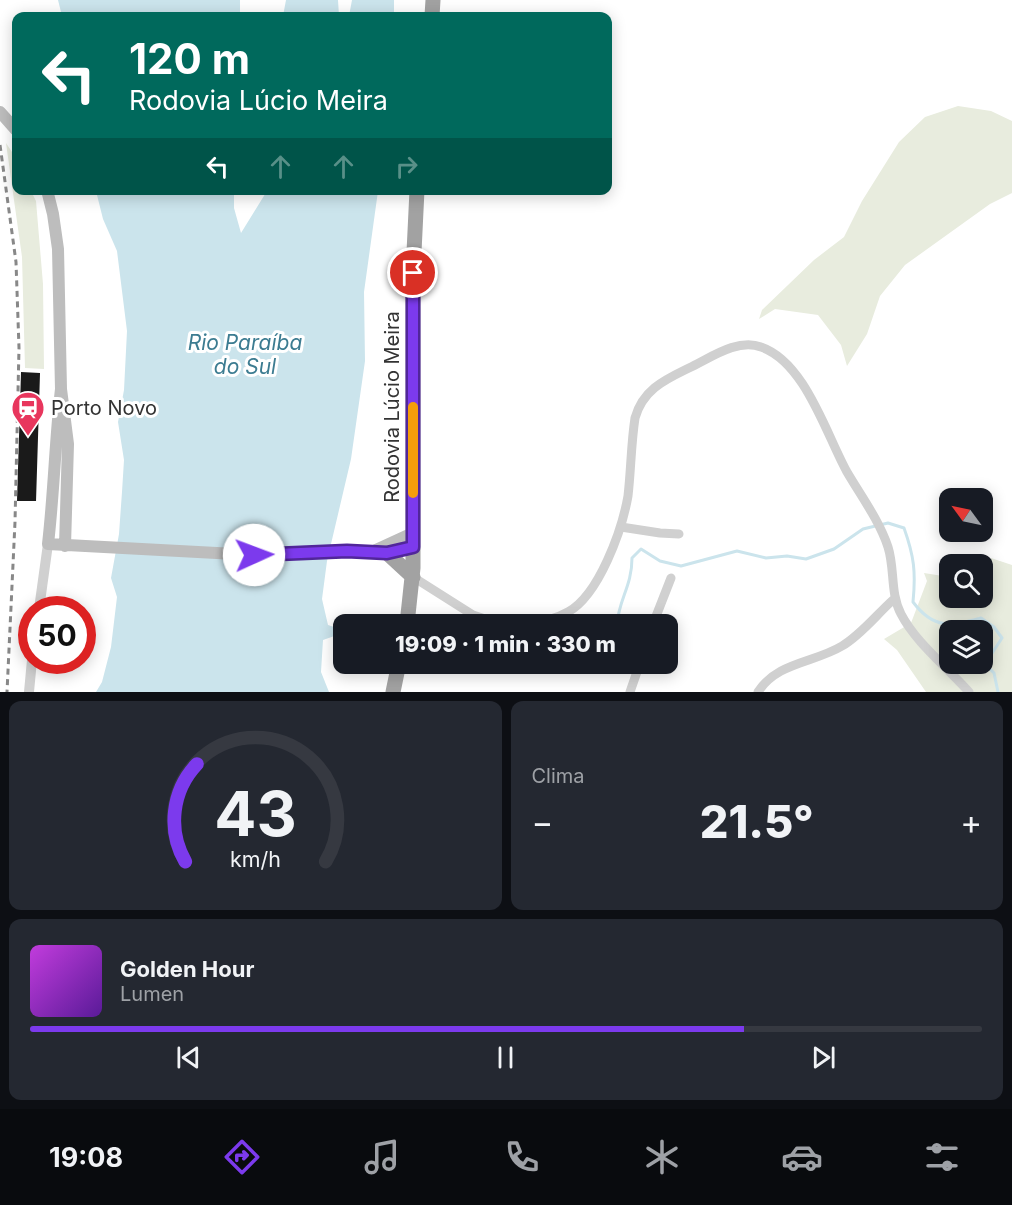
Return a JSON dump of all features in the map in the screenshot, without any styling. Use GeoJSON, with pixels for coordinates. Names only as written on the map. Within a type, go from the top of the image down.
{"type":"FeatureCollection","features":[{"type":"Feature","properties":{"kind":"highway","name":"Rodovia Lúcio Meira"},"geometry":{"type":"LineString","coordinates":[[408,614],[413,577],[413,273],[417,195]]}},
{"type":"Feature","properties":{"kind":"highway"},"geometry":{"type":"LineString","coordinates":[[387,553],[413,577]]}},
{"type":"Feature","properties":{"kind":"highway"},"geometry":{"type":"LineString","coordinates":[[393,692],[397,674]]}},
{"type":"Feature","properties":{"kind":"main road"},"geometry":{"type":"LineString","coordinates":[[0,112],[12,126]]}},
{"type":"Feature","properties":{"kind":"main road"},"geometry":{"type":"LineString","coordinates":[[48,195],[58,249],[61,389],[68,444],[66,469],[48,544],[254,555],[347,551],[387,553],[413,540]]}},
{"type":"Feature","properties":{"kind":"main road"},"geometry":{"type":"LineString","coordinates":[[61,389],[53,469],[66,525],[65,546]]}},
{"type":"Feature","properties":{"kind":"main road"},"geometry":{"type":"LineString","coordinates":[[53,469],[66,469]]}},
{"type":"Feature","properties":{"kind":"main road"},"geometry":{"type":"LineString","coordinates":[[371,553],[413,540]]}},
{"type":"Feature","properties":{"kind":"street"},"geometry":{"type":"LineString","coordinates":[[560,614],[569,611],[581,601],[607,560],[621,527],[632,462],[633,432],[638,408],[643,399],[658,385],[694,366],[736,346],[749,344],[772,351],[794,373],[808,394],[846,470],[880,530],[890,554],[894,599],[909,628],[969,692]]}},
{"type":"Feature","properties":{"kind":"street"},"geometry":{"type":"LineString","coordinates":[[621,527],[678,534]]}},
{"type":"Feature","properties":{"kind":"street"},"geometry":{"type":"LineString","coordinates":[[41,596],[48,544]]}},
{"type":"Feature","properties":{"kind":"street"},"geometry":{"type":"LineString","coordinates":[[413,577],[471,614]]}},
{"type":"Feature","properties":{"kind":"street"},"geometry":{"type":"LineString","coordinates":[[657,614],[671,578]]}},
{"type":"Feature","properties":{"kind":"street"},"geometry":{"type":"LineString","coordinates":[[758,692],[770,677],[780,671],[844,645],[894,599]]}},
{"type":"Feature","properties":{"kind":"street"},"geometry":{"type":"LineString","coordinates":[[28,692],[30,674]]}},
{"type":"Feature","properties":{"kind":"street"},"geometry":{"type":"LineString","coordinates":[[630,692],[636,674]]}},
{"type":"Feature","properties":{"kind":"shaded area"},"geometry":{"type":"Polygon","coordinates":[[[958,106],[991,111],[1012,121],[1012,193],[990,204],[905,265],[880,296],[867,334],[847,366],[841,345],[818,315],[775,309],[759,319],[762,310],[814,260],[844,237],[862,201],[899,142],[925,117],[958,106]]]}},
{"type":"Feature","properties":{"kind":"shaded area"},"geometry":{"type":"Polygon","coordinates":[[[6,143],[12,152],[12,186],[6,143]]]}},
{"type":"Feature","properties":{"kind":"shaded area"},"geometry":{"type":"Polygon","coordinates":[[[13,195],[33,195],[36,201],[43,284],[44,369],[25,368],[22,257],[13,195]]]}},
{"type":"Feature","properties":{"kind":"shaded area"},"geometry":{"type":"Polygon","coordinates":[[[993,559],[1012,565],[1012,692],[926,692],[897,650],[884,639],[911,623],[927,581],[924,573],[939,575],[939,608],[993,608],[993,559]]]}},
{"type":"Feature","properties":{"kind":"water"},"geometry":{"type":"Polygon","coordinates":[[[58,0],[240,0],[240,12],[61,12],[58,0]]]}},
{"type":"Feature","properties":{"kind":"water"},"geometry":{"type":"Polygon","coordinates":[[[286,0],[338,0],[339,12],[284,12],[286,0]]]}},
{"type":"Feature","properties":{"kind":"water"},"geometry":{"type":"Polygon","coordinates":[[[352,0],[394,0],[394,12],[350,12],[352,0]]]}},
{"type":"Feature","properties":{"kind":"water","name":"Rio Paraíba do Sul"},"geometry":{"type":"Polygon","coordinates":[[[97,195],[234,195],[234,208],[241,233],[265,195],[377,195],[364,292],[365,361],[351,459],[327,561],[322,599],[328,625],[333,627],[333,636],[323,640],[321,672],[329,692],[96,692],[102,682],[111,647],[117,597],[111,578],[119,534],[124,460],[118,422],[124,390],[127,331],[117,251],[103,219],[97,195]]]}},
{"type":"Feature","properties":{"kind":"building","name":"Porto Novo"},"geometry":{"type":"Polygon","coordinates":[[[21,372],[40,373],[36,501],[17,501],[21,372]]]}},
{"type":"Feature","properties":{"kind":"waterway"},"geometry":{"type":"LineString","coordinates":[[619,614],[630,577],[632,558],[641,549],[660,561],[681,566],[737,551],[766,558],[787,556],[806,559],[834,549],[863,529],[888,523],[904,528],[913,564],[913,602],[921,611],[944,624],[981,618],[994,627],[1002,638],[985,664],[994,673],[998,692]]}},
{"type":"Feature","properties":{"kind":"railway"},"geometry":{"type":"LineString","coordinates":[[0,145],[16,262],[19,348],[15,522],[7,692]]}},
{"type":"Feature","properties":{"kind":"slow traffic"},"geometry":{"type":"LineString","coordinates":[[413,407],[413,493]]}},
{"type":"Feature","properties":{"kind":"place","name":"Porto Novo"},"geometry":{"type":"Point","coordinates":[28,437]}},
{"type":"Feature","properties":{"kind":"route"},"geometry":{"type":"LineString","coordinates":[[254,555],[347,551],[387,553],[413,547],[413,273]]}}]}
